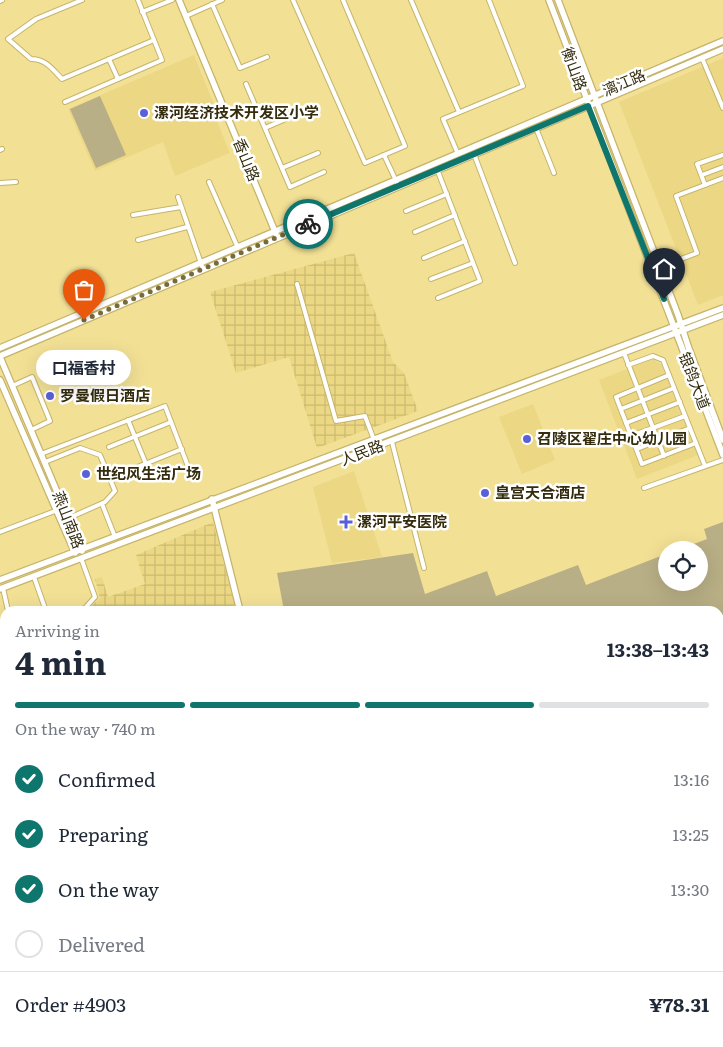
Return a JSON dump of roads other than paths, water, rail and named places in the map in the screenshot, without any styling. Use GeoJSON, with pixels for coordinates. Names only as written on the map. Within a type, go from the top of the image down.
{"type":"FeatureCollection","features":[{"type":"Feature","properties":{"kind":"street"},"geometry":{"type":"LineString","coordinates":[[82,0],[36,19],[8,39],[31,59],[40,59],[50,65],[62,79],[154,40]]}},
{"type":"Feature","properties":{"kind":"street"},"geometry":{"type":"LineString","coordinates":[[65,102],[162,60],[138,0]]}},
{"type":"Feature","properties":{"kind":"street"},"geometry":{"type":"LineString","coordinates":[[142,12],[172,0]]}},
{"type":"Feature","properties":{"kind":"street","name":"香山路"},"geometry":{"type":"LineString","coordinates":[[180,0],[276,235]]}},
{"type":"Feature","properties":{"kind":"street"},"geometry":{"type":"LineString","coordinates":[[186,16],[222,0]]}},
{"type":"Feature","properties":{"kind":"street"},"geometry":{"type":"LineString","coordinates":[[293,0],[365,163],[405,146],[343,0]]}},
{"type":"Feature","properties":{"kind":"street"},"geometry":{"type":"LineString","coordinates":[[411,0],[459,112]]}},
{"type":"Feature","properties":{"kind":"street"},"geometry":{"type":"LineString","coordinates":[[458,154],[443,119],[523,86],[488,0]]}},
{"type":"Feature","properties":{"kind":"street","name":"衡山路"},"geometry":{"type":"LineString","coordinates":[[549,0],[588,106],[677,334]]}},
{"type":"Feature","properties":{"kind":"street","name":"衡山路"},"geometry":{"type":"LineString","coordinates":[[558,0],[683,331]]}},
{"type":"Feature","properties":{"kind":"street"},"geometry":{"type":"LineString","coordinates":[[212,4],[240,68],[267,57]]}},
{"type":"Feature","properties":{"kind":"street","name":"漓江路"},"geometry":{"type":"LineString","coordinates":[[397,183],[474,154],[586,99],[723,41]]}},
{"type":"Feature","properties":{"kind":"street","name":"漓江路"},"geometry":{"type":"LineString","coordinates":[[0,356],[397,183],[458,154],[588,106],[723,49]]}},
{"type":"Feature","properties":{"kind":"street"},"geometry":{"type":"LineString","coordinates":[[702,58],[723,108]]}},
{"type":"Feature","properties":{"kind":"street"},"geometry":{"type":"LineString","coordinates":[[110,59],[118,79]]}},
{"type":"Feature","properties":{"kind":"street"},"geometry":{"type":"LineString","coordinates":[[246,84],[290,187],[324,172]]}},
{"type":"Feature","properties":{"kind":"street"},"geometry":{"type":"LineString","coordinates":[[229,119],[256,107]]}},
{"type":"Feature","properties":{"kind":"street"},"geometry":{"type":"LineString","coordinates":[[265,128],[302,112]]}},
{"type":"Feature","properties":{"kind":"street"},"geometry":{"type":"LineString","coordinates":[[534,125],[554,173]]}},
{"type":"Feature","properties":{"kind":"street"},"geometry":{"type":"LineString","coordinates":[[282,168],[318,153]]}},
{"type":"Feature","properties":{"kind":"street"},"geometry":{"type":"LineString","coordinates":[[474,154],[515,263]]}},
{"type":"Feature","properties":{"kind":"street"},"geometry":{"type":"LineString","coordinates":[[384,155],[397,183]]}},
{"type":"Feature","properties":{"kind":"street"},"geometry":{"type":"LineString","coordinates":[[705,185],[697,164],[723,155]]}},
{"type":"Feature","properties":{"kind":"street"},"geometry":{"type":"LineString","coordinates":[[702,175],[723,167]]}},
{"type":"Feature","properties":{"kind":"street"},"geometry":{"type":"LineString","coordinates":[[437,169],[480,282],[438,298]]}},
{"type":"Feature","properties":{"kind":"street"},"geometry":{"type":"LineString","coordinates":[[660,267],[696,253],[676,196],[723,178]]}},
{"type":"Feature","properties":{"kind":"street"},"geometry":{"type":"LineString","coordinates":[[0,183],[16,182]]}},
{"type":"Feature","properties":{"kind":"street"},"geometry":{"type":"LineString","coordinates":[[209,182],[238,248]]}},
{"type":"Feature","properties":{"kind":"street"},"geometry":{"type":"LineString","coordinates":[[406,212],[447,194]]}},
{"type":"Feature","properties":{"kind":"street"},"geometry":{"type":"LineString","coordinates":[[178,198],[202,267]]}},
{"type":"Feature","properties":{"kind":"street"},"geometry":{"type":"LineString","coordinates":[[133,215],[181,207]]}},
{"type":"Feature","properties":{"kind":"street"},"geometry":{"type":"LineString","coordinates":[[415,232],[455,215]]}},
{"type":"Feature","properties":{"kind":"street"},"geometry":{"type":"LineString","coordinates":[[138,240],[187,227]]}},
{"type":"Feature","properties":{"kind":"street","name":"漓江路"},"geometry":{"type":"LineString","coordinates":[[0,348],[202,267],[238,248],[276,235]]}},
{"type":"Feature","properties":{"kind":"street"},"geometry":{"type":"LineString","coordinates":[[424,258],[465,242]]}},
{"type":"Feature","properties":{"kind":"street"},"geometry":{"type":"LineString","coordinates":[[431,279],[473,263]]}},
{"type":"Feature","properties":{"kind":"street"},"geometry":{"type":"LineString","coordinates":[[296,284],[336,421],[365,416],[374,440]]}},
{"type":"Feature","properties":{"kind":"street","name":"人民路"},"geometry":{"type":"LineString","coordinates":[[0,580],[723,308]]}},
{"type":"Feature","properties":{"kind":"street","name":"人民路"},"geometry":{"type":"LineString","coordinates":[[2,589],[723,315]]}},
{"type":"Feature","properties":{"kind":"street","name":"银鸽大道"},"geometry":{"type":"LineString","coordinates":[[683,331],[723,440]]}},
{"type":"Feature","properties":{"kind":"street","name":"银鸽大道"},"geometry":{"type":"LineString","coordinates":[[677,334],[723,455]]}},
{"type":"Feature","properties":{"kind":"street"},"geometry":{"type":"LineString","coordinates":[[624,354],[664,456]]}},
{"type":"Feature","properties":{"kind":"street","name":"燕山南路"},"geometry":{"type":"LineString","coordinates":[[0,356],[82,549],[81,558]]}},
{"type":"Feature","properties":{"kind":"street"},"geometry":{"type":"LineString","coordinates":[[628,365],[653,356],[663,360],[705,466]]}},
{"type":"Feature","properties":{"kind":"street"},"geometry":{"type":"LineString","coordinates":[[669,375],[616,397],[636,449],[642,464],[696,443]]}},
{"type":"Feature","properties":{"kind":"street"},"geometry":{"type":"LineString","coordinates":[[12,386],[32,377],[50,422],[25,438]]}},
{"type":"Feature","properties":{"kind":"street","name":"燕山南路"},"geometry":{"type":"LineString","coordinates":[[0,380],[74,552],[81,558]]}},
{"type":"Feature","properties":{"kind":"street"},"geometry":{"type":"LineString","coordinates":[[621,409],[674,388]]}},
{"type":"Feature","properties":{"kind":"street"},"geometry":{"type":"LineString","coordinates":[[626,423],[680,402]]}},
{"type":"Feature","properties":{"kind":"street"},"geometry":{"type":"LineString","coordinates":[[41,454],[165,406],[189,469]]}},
{"type":"Feature","properties":{"kind":"street"},"geometry":{"type":"LineString","coordinates":[[631,436],[685,416]]}},
{"type":"Feature","properties":{"kind":"street"},"geometry":{"type":"LineString","coordinates":[[128,420],[146,464]]}},
{"type":"Feature","properties":{"kind":"street"},"geometry":{"type":"LineString","coordinates":[[109,448],[172,422]]}},
{"type":"Feature","properties":{"kind":"street"},"geometry":{"type":"LineString","coordinates":[[636,449],[690,428]]}},
{"type":"Feature","properties":{"kind":"street"},"geometry":{"type":"LineString","coordinates":[[392,442],[424,568]]}},
{"type":"Feature","properties":{"kind":"street"},"geometry":{"type":"LineString","coordinates":[[44,462],[80,448],[100,455],[115,491],[102,504],[69,518]]}},
{"type":"Feature","properties":{"kind":"street"},"geometry":{"type":"LineString","coordinates":[[125,472],[182,449]]}},
{"type":"Feature","properties":{"kind":"street"},"geometry":{"type":"LineString","coordinates":[[644,488],[723,460]]}},
{"type":"Feature","properties":{"kind":"street"},"geometry":{"type":"LineString","coordinates":[[212,499],[239,606]]}},
{"type":"Feature","properties":{"kind":"street"},"geometry":{"type":"LineString","coordinates":[[102,504],[115,537]]}},
{"type":"Feature","properties":{"kind":"street"},"geometry":{"type":"LineString","coordinates":[[0,532],[56,511]]}},
{"type":"Feature","properties":{"kind":"street"},"geometry":{"type":"LineString","coordinates":[[81,558],[95,597],[87,606]]}},
{"type":"Feature","properties":{"kind":"street"},"geometry":{"type":"LineString","coordinates":[[34,577],[44,606]]}},
{"type":"Feature","properties":{"kind":"street"},"geometry":{"type":"LineString","coordinates":[[2,589],[7,606]]}},
{"type":"Feature","properties":{"kind":"place","name":"漯河经济技术开发区小学"},"geometry":{"type":"Point","coordinates":[144,113]}},
{"type":"Feature","properties":{"kind":"place","name":"口福香村"},"geometry":{"type":"Point","coordinates":[84,320]}},
{"type":"Feature","properties":{"kind":"place","name":"罗曼假日酒店"},"geometry":{"type":"Point","coordinates":[50,396]}},
{"type":"Feature","properties":{"kind":"place","name":"召陵区翟庄中心幼儿园"},"geometry":{"type":"Point","coordinates":[527,439]}},
{"type":"Feature","properties":{"kind":"place","name":"世纪风生活广场"},"geometry":{"type":"Point","coordinates":[86,474]}},
{"type":"Feature","properties":{"kind":"place","name":"皇宫天合酒店"},"geometry":{"type":"Point","coordinates":[485,493]}},
{"type":"Feature","properties":{"kind":"place","name":"漯河平安医院"},"geometry":{"type":"Point","coordinates":[346,522]}}]}
